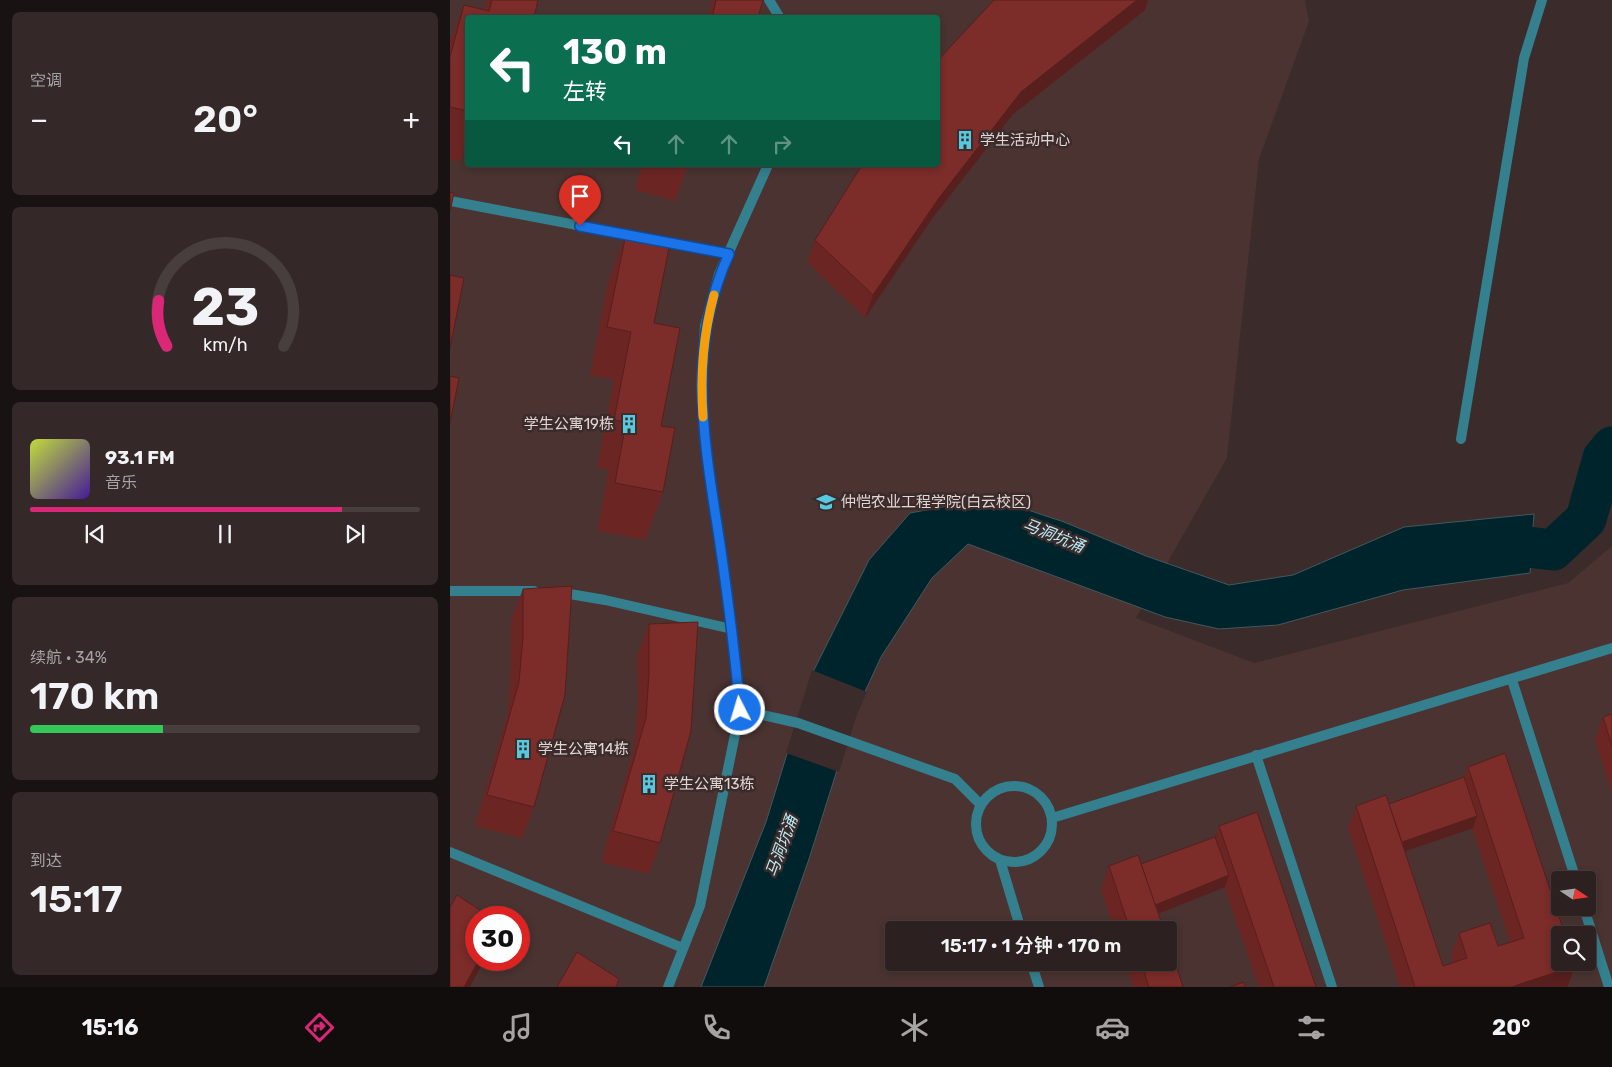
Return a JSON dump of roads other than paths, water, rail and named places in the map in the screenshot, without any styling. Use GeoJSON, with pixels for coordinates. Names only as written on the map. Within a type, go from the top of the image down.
{"type":"FeatureCollection","features":[{"type":"Feature","properties":{"kind":"street"},"geometry":{"type":"LineString","coordinates":[[769,0],[778,15]]}},
{"type":"Feature","properties":{"kind":"street"},"geometry":{"type":"LineString","coordinates":[[1461,438],[1524,58],[1542,0]]}},
{"type":"Feature","properties":{"kind":"street"},"geometry":{"type":"LineString","coordinates":[[668,987],[700,906],[740,710],[732,629],[706,452],[701,385],[705,326],[719,274],[767,167]]}},
{"type":"Feature","properties":{"kind":"street"},"geometry":{"type":"LineString","coordinates":[[450,201],[729,254]]}},
{"type":"Feature","properties":{"kind":"street"},"geometry":{"type":"LineString","coordinates":[[450,591],[555,591],[605,600],[732,629]]}},
{"type":"Feature","properties":{"kind":"street"},"geometry":{"type":"LineString","coordinates":[[1052,818],[1256,755],[1512,680],[1612,648]]}},
{"type":"Feature","properties":{"kind":"street"},"geometry":{"type":"LineString","coordinates":[[1512,680],[1573,871]]}},
{"type":"Feature","properties":{"kind":"street"},"geometry":{"type":"LineString","coordinates":[[740,710],[798,723],[955,779],[981,805]]}},
{"type":"Feature","properties":{"kind":"street"},"geometry":{"type":"LineString","coordinates":[[1256,755],[1332,987]]}},
{"type":"Feature","properties":{"kind":"street"},"geometry":{"type":"LineString","coordinates":[[1014,786],[1027,788],[1039,795],[1047,805],[1052,818],[1047,844],[1038,854],[1027,861],[1013,863],[1000,860],[989,854],[980,844],[976,831],[976,817],[981,805],[989,794],[1001,788],[1014,786]]}},
{"type":"Feature","properties":{"kind":"street"},"geometry":{"type":"LineString","coordinates":[[450,852],[683,948]]}},
{"type":"Feature","properties":{"kind":"street"},"geometry":{"type":"LineString","coordinates":[[1000,860],[1018,921]]}},
{"type":"Feature","properties":{"kind":"street"},"geometry":{"type":"LineString","coordinates":[[1587,916],[1609,987]]}},
{"type":"Feature","properties":{"kind":"street"},"geometry":{"type":"LineString","coordinates":[[1034,971],[1039,987]]}},
{"type":"Feature","properties":{"kind":"water"},"geometry":{"type":"Polygon","coordinates":[[[992,498],[1064,522],[1146,556],[1229,585],[1293,575],[1404,527],[1534,514],[1530,573],[1403,590],[1278,625],[1219,629],[1165,617],[968,544],[932,578],[881,657],[855,713],[809,859],[764,987],[701,987],[766,822],[811,676],[869,560],[910,513],[992,498]]]}},
{"type":"Feature","properties":{"kind":"waterway","name":"马洞坑涌"},"geometry":{"type":"LineString","coordinates":[[1476,543],[1483,542],[1553,550],[1586,519],[1603,458],[1612,447]]}},
{"type":"Feature","properties":{"kind":"place","name":"学生活动中心"},"geometry":{"type":"Point","coordinates":[965,140]}},
{"type":"Feature","properties":{"kind":"place","name":"学生公寓19栋"},"geometry":{"type":"Point","coordinates":[629,424]}},
{"type":"Feature","properties":{"kind":"place","name":"仲恺农业工程学院(白云校区)"},"geometry":{"type":"Point","coordinates":[826,502]}},
{"type":"Feature","properties":{"kind":"place","name":"学生公寓14栋"},"geometry":{"type":"Point","coordinates":[523,749]}},
{"type":"Feature","properties":{"kind":"place","name":"学生公寓13栋"},"geometry":{"type":"Point","coordinates":[649,784]}}]}
